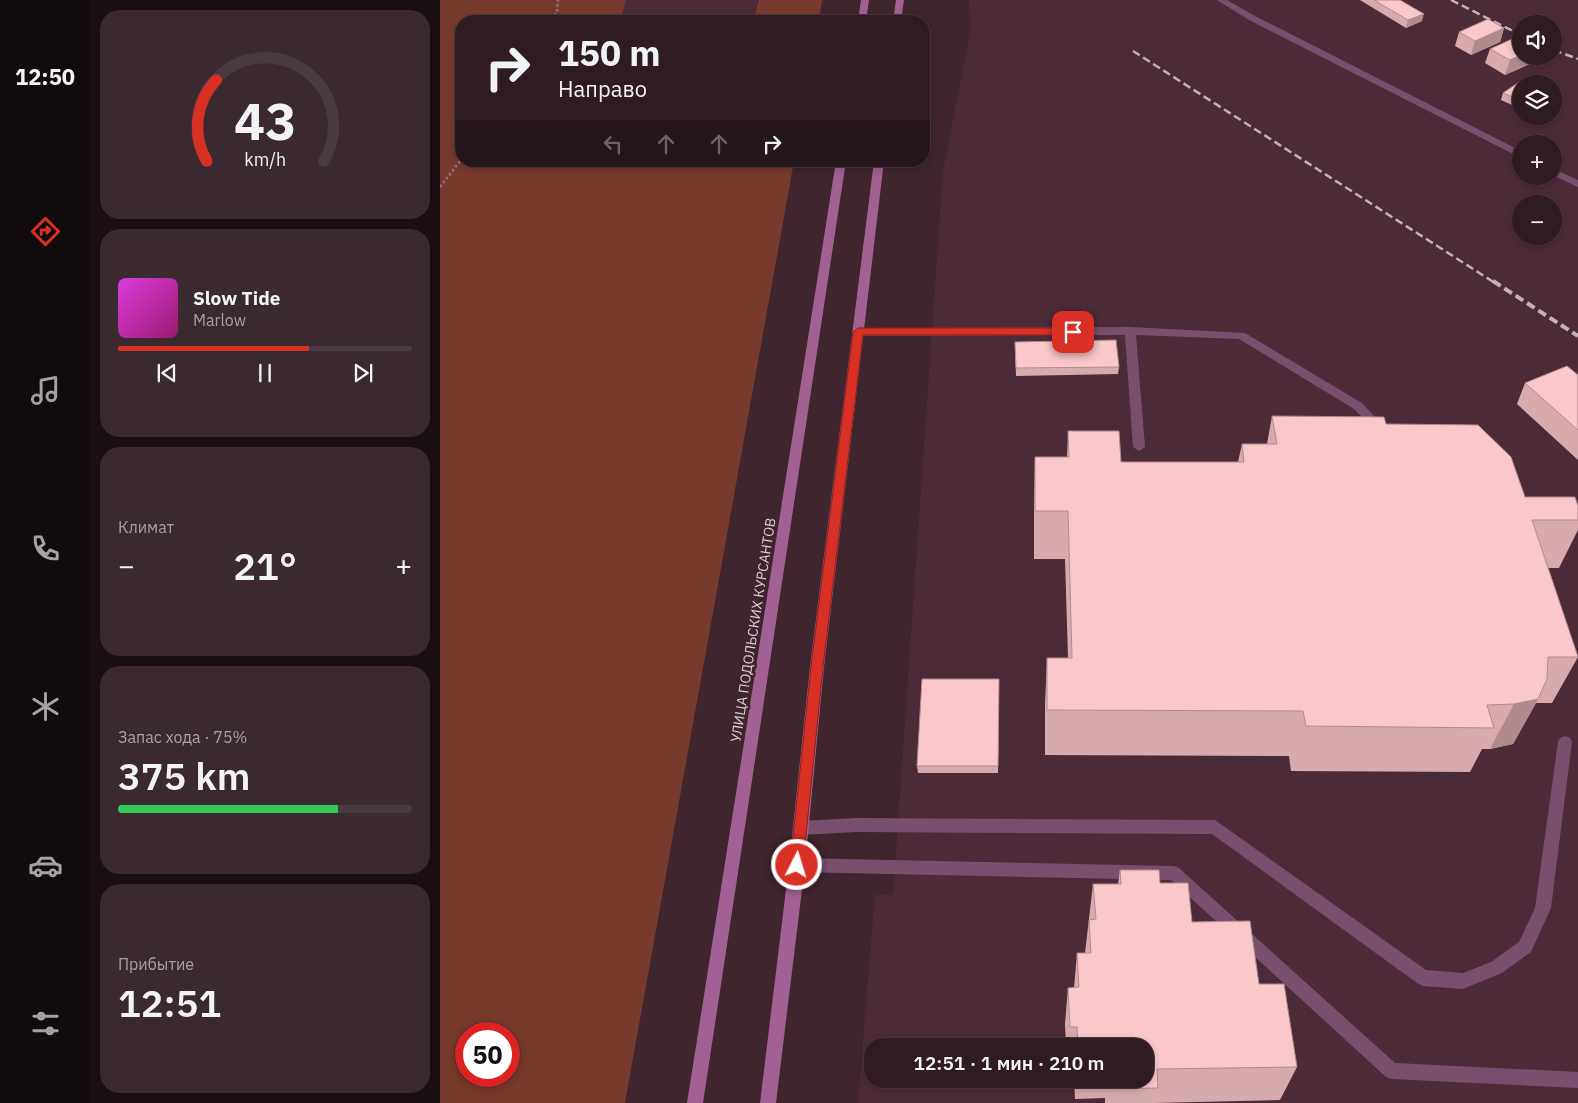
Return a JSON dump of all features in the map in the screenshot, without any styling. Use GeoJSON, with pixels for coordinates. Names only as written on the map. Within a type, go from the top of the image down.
{"type":"FeatureCollection","features":[{"type":"Feature","properties":{"kind":"main road"},"geometry":{"type":"LineString","coordinates":[[863,15],[865,0]]}},
{"type":"Feature","properties":{"kind":"main road"},"geometry":{"type":"LineString","coordinates":[[898,15],[900,0]]}},
{"type":"Feature","properties":{"kind":"main road","name":"УЛИЦА ПОДОЛЬСКИХ КУРСАНТОВ"},"geometry":{"type":"LineString","coordinates":[[695,1103],[840,167]]}},
{"type":"Feature","properties":{"kind":"main road"},"geometry":{"type":"LineString","coordinates":[[768,1103],[797,865],[817,667],[879,167]]}},
{"type":"Feature","properties":{"kind":"lane"},"geometry":{"type":"LineString","coordinates":[[1221,0],[1252,18],[1512,150]]}},
{"type":"Feature","properties":{"kind":"lane"},"geometry":{"type":"LineString","coordinates":[[1562,176],[1578,184]]}},
{"type":"Feature","properties":{"kind":"lane"},"geometry":{"type":"LineString","coordinates":[[858,332],[1130,332],[1240,336],[1358,406],[1386,434]]}},
{"type":"Feature","properties":{"kind":"lane"},"geometry":{"type":"LineString","coordinates":[[1130,332],[1139,447]]}},
{"type":"Feature","properties":{"kind":"lane"},"geometry":{"type":"LineString","coordinates":[[800,828],[856,825],[1214,827],[1423,978],[1463,981],[1496,968],[1525,947],[1543,908],[1565,742]]}},
{"type":"Feature","properties":{"kind":"lane"},"geometry":{"type":"LineString","coordinates":[[797,865],[1174,873],[1392,1071],[1578,1080]]}},
{"type":"Feature","properties":{"kind":"path"},"geometry":{"type":"LineString","coordinates":[[554,15],[557,13],[558,0]]}},
{"type":"Feature","properties":{"kind":"path"},"geometry":{"type":"LineString","coordinates":[[440,187],[456,167]]}},
{"type":"Feature","properties":{"kind":"shaded area"},"geometry":{"type":"Polygon","coordinates":[[[440,0],[626,0],[622,15],[455,15],[455,167],[793,167],[625,1103],[440,1103],[440,0]]]}},
{"type":"Feature","properties":{"kind":"shaded area"},"geometry":{"type":"Polygon","coordinates":[[[626,0],[759,0],[755,15],[622,15],[626,0]]]}},
{"type":"Feature","properties":{"kind":"shaded area"},"geometry":{"type":"Polygon","coordinates":[[[759,0],[822,0],[820,15],[755,15],[759,0]]]}},
{"type":"Feature","properties":{"kind":"shaded area"},"geometry":{"type":"Polygon","coordinates":[[[969,0],[1578,0],[1578,1103],[858,1103],[875,895],[893,895],[943,171],[970,33],[969,0]]]}},
{"type":"Feature","properties":{"kind":"building"},"geometry":{"type":"Polygon","coordinates":[[[1374,0],[1400,0],[1424,14],[1408,20],[1374,0]]]}},
{"type":"Feature","properties":{"kind":"building"},"geometry":{"type":"Polygon","coordinates":[[[1488,19],[1504,28],[1475,41],[1459,32],[1488,19]]]}},
{"type":"Feature","properties":{"kind":"building"},"geometry":{"type":"Polygon","coordinates":[[[1512,39],[1512,59],[1510,60],[1490,49],[1512,39]]]}},
{"type":"Feature","properties":{"kind":"building"},"geometry":{"type":"Polygon","coordinates":[[[1512,87],[1512,97],[1503,93],[1512,87]]]}},
{"type":"Feature","properties":{"kind":"building"},"geometry":{"type":"Polygon","coordinates":[[[1116,340],[1119,367],[1016,368],[1015,342],[1116,340]]]}},
{"type":"Feature","properties":{"kind":"building"},"geometry":{"type":"Polygon","coordinates":[[[1567,366],[1578,375],[1578,430],[1525,383],[1567,366]]]}},
{"type":"Feature","properties":{"kind":"building"},"geometry":{"type":"Polygon","coordinates":[[[1272,416],[1384,417],[1386,424],[1478,425],[1511,457],[1525,497],[1575,497],[1578,506],[1578,520],[1532,520],[1578,657],[1548,657],[1547,679],[1538,699],[1514,704],[1487,705],[1494,728],[1306,726],[1303,711],[1047,710],[1047,658],[1072,658],[1068,511],[1035,511],[1035,457],[1069,457],[1068,431],[1119,431],[1121,462],[1244,462],[1242,444],[1277,444],[1272,416]]]}},
{"type":"Feature","properties":{"kind":"building"},"geometry":{"type":"Polygon","coordinates":[[[922,679],[999,679],[998,766],[917,766],[922,679]]]}},
{"type":"Feature","properties":{"kind":"building"},"geometry":{"type":"Polygon","coordinates":[[[1120,870],[1159,870],[1160,883],[1188,883],[1192,922],[1250,921],[1259,984],[1284,984],[1297,1067],[1157,1069],[1158,1088],[1112,1089],[1154,1088],[1154,1038],[1078,1038],[1077,1027],[1070,1027],[1068,988],[1079,987],[1077,953],[1091,953],[1089,920],[1096,919],[1093,884],[1121,884],[1120,870]]]}},
{"type":"Feature","properties":{"kind":"railway"},"geometry":{"type":"LineString","coordinates":[[1451,0],[1512,30]]}},
{"type":"Feature","properties":{"kind":"railway"},"geometry":{"type":"LineString","coordinates":[[1133,51],[1495,283]]}},
{"type":"Feature","properties":{"kind":"railway"},"geometry":{"type":"LineString","coordinates":[[1562,53],[1578,59]]}},
{"type":"Feature","properties":{"kind":"railway"},"geometry":{"type":"LineString","coordinates":[[1493,281],[1578,336]]}},
{"type":"Feature","properties":{"kind":"route"},"geometry":{"type":"LineString","coordinates":[[797,865],[817,667],[858,332],[1073,332]]}}]}
